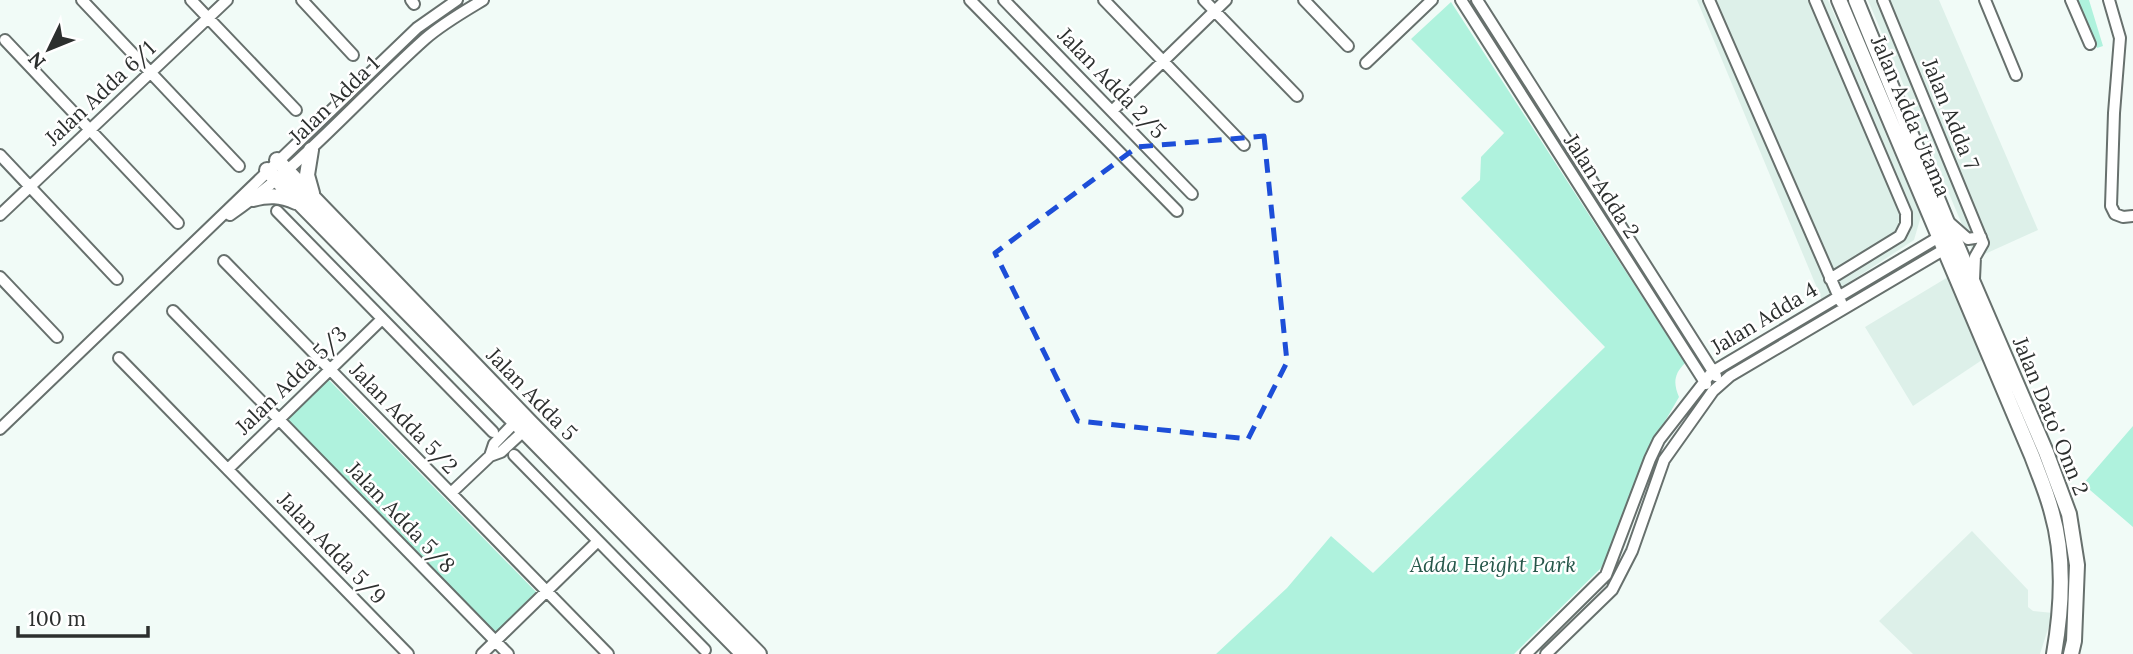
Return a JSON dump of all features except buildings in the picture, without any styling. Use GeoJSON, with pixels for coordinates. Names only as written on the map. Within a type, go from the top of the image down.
{"type":"FeatureCollection","features":[{"type":"Feature","properties":{"kind":"main road","name":"Jalan Adda Utama"},"geometry":{"type":"LineString","coordinates":[[1839,0],[1947,236]]}},
{"type":"Feature","properties":{"kind":"main road","name":"Jalan Adda Utama"},"geometry":{"type":"LineString","coordinates":[[1856,0],[1947,236]]}},
{"type":"Feature","properties":{"kind":"main road"},"geometry":{"type":"LineString","coordinates":[[253,199],[269,195],[307,200],[311,150]]}},
{"type":"Feature","properties":{"kind":"main road","name":"Jalan Adda 5"},"geometry":{"type":"LineString","coordinates":[[277,170],[743,654]]}},
{"type":"Feature","properties":{"kind":"main road","name":"Jalan Dato' Onn 2"},"geometry":{"type":"LineString","coordinates":[[1947,236],[1975,286],[2046,452],[2069,514],[2077,565],[2071,654]]}},
{"type":"Feature","properties":{"kind":"main road","name":"Jalan Dato' Onn 2"},"geometry":{"type":"LineString","coordinates":[[1947,236],[2053,513],[2061,583],[2059,626],[2054,654]]}},
{"type":"Feature","properties":{"kind":"main road","name":"Jalan Adda 5"},"geometry":{"type":"LineString","coordinates":[[523,423],[759,654]]}},
{"type":"Feature","properties":{"kind":"street"},"geometry":{"type":"LineString","coordinates":[[82,0],[239,166]]}},
{"type":"Feature","properties":{"kind":"street"},"geometry":{"type":"LineString","coordinates":[[191,0],[296,110]]}},
{"type":"Feature","properties":{"kind":"street","name":"Jalan Adda 6/1"},"geometry":{"type":"LineString","coordinates":[[0,215],[228,0]]}},
{"type":"Feature","properties":{"kind":"street"},"geometry":{"type":"LineString","coordinates":[[302,0],[354,55]]}},
{"type":"Feature","properties":{"kind":"street","name":"Jalan Adda 1"},"geometry":{"type":"LineString","coordinates":[[0,429],[62,367],[277,170],[416,28],[457,0]]}},
{"type":"Feature","properties":{"kind":"street"},"geometry":{"type":"LineString","coordinates":[[971,0],[1177,211]]}},
{"type":"Feature","properties":{"kind":"street","name":"Jalan Adda 2/5"},"geometry":{"type":"LineString","coordinates":[[1004,0],[1192,194]]}},
{"type":"Feature","properties":{"kind":"street"},"geometry":{"type":"LineString","coordinates":[[1104,0],[1244,145]]}},
{"type":"Feature","properties":{"kind":"street"},"geometry":{"type":"LineString","coordinates":[[1204,0],[1297,96]]}},
{"type":"Feature","properties":{"kind":"street"},"geometry":{"type":"LineString","coordinates":[[1112,111],[1226,0]]}},
{"type":"Feature","properties":{"kind":"street"},"geometry":{"type":"LineString","coordinates":[[1304,0],[1348,46]]}},
{"type":"Feature","properties":{"kind":"street"},"geometry":{"type":"LineString","coordinates":[[1366,63],[1432,0]]}},
{"type":"Feature","properties":{"kind":"street","name":"Jalan Adda 2"},"geometry":{"type":"LineString","coordinates":[[1461,0],[1704,381],[1718,386]]}},
{"type":"Feature","properties":{"kind":"street","name":"Jalan Adda 2"},"geometry":{"type":"LineString","coordinates":[[1477,0],[1695,344],[1718,386]]}},
{"type":"Feature","properties":{"kind":"street"},"geometry":{"type":"LineString","coordinates":[[1709,0],[1844,307]]}},
{"type":"Feature","properties":{"kind":"street"},"geometry":{"type":"LineString","coordinates":[[1815,0],[1906,212],[1906,224],[1900,236],[1830,279]]}},
{"type":"Feature","properties":{"kind":"street","name":"Jalan Adda 7"},"geometry":{"type":"LineString","coordinates":[[1883,0],[1982,240]]}},
{"type":"Feature","properties":{"kind":"street"},"geometry":{"type":"LineString","coordinates":[[1985,0],[2016,75]]}},
{"type":"Feature","properties":{"kind":"street"},"geometry":{"type":"LineString","coordinates":[[2071,0],[2090,44]]}},
{"type":"Feature","properties":{"kind":"street"},"geometry":{"type":"LineString","coordinates":[[2109,0],[2120,38],[2113,113],[2111,206],[2115,214],[2133,216]]}},
{"type":"Feature","properties":{"kind":"street","name":"Jalan Adda 1"},"geometry":{"type":"LineString","coordinates":[[211,228],[253,199],[277,170],[311,150],[427,37],[477,1]]}},
{"type":"Feature","properties":{"kind":"street"},"geometry":{"type":"LineString","coordinates":[[5,40],[178,223]]}},
{"type":"Feature","properties":{"kind":"street"},"geometry":{"type":"LineString","coordinates":[[0,155],[117,279]]}},
{"type":"Feature","properties":{"kind":"street"},"geometry":{"type":"LineString","coordinates":[[277,211],[493,432]]}},
{"type":"Feature","properties":{"kind":"street"},"geometry":{"type":"LineString","coordinates":[[1947,236],[1982,240],[1973,266],[1975,286]]}},
{"type":"Feature","properties":{"kind":"street","name":"Jalan Adda 4"},"geometry":{"type":"LineString","coordinates":[[1526,654],[1606,575],[1659,440],[1712,372],[1838,296],[1947,236]]}},
{"type":"Feature","properties":{"kind":"street","name":"Jalan Adda 4"},"geometry":{"type":"LineString","coordinates":[[1546,654],[1612,590],[1623,573],[1664,460],[1718,386],[1844,307],[1947,236]]}},
{"type":"Feature","properties":{"kind":"street","name":"Jalan Adda 5/2"},"geometry":{"type":"LineString","coordinates":[[224,261],[608,654]]}},
{"type":"Feature","properties":{"kind":"street"},"geometry":{"type":"LineString","coordinates":[[0,277],[57,337]]}},
{"type":"Feature","properties":{"kind":"street","name":"Jalan Adda 5/8"},"geometry":{"type":"LineString","coordinates":[[173,311],[508,654]]}},
{"type":"Feature","properties":{"kind":"street","name":"Jalan Adda 5/3"},"geometry":{"type":"LineString","coordinates":[[228,469],[382,318]]}},
{"type":"Feature","properties":{"kind":"street"},"geometry":{"type":"LineString","coordinates":[[1695,344],[1715,362],[1735,358]]}},
{"type":"Feature","properties":{"kind":"street"},"geometry":{"type":"LineString","coordinates":[[119,358],[228,469]]}},
{"type":"Feature","properties":{"kind":"street"},"geometry":{"type":"LineString","coordinates":[[451,493],[490,456],[501,452],[523,423]]}},
{"type":"Feature","properties":{"kind":"street"},"geometry":{"type":"LineString","coordinates":[[514,455],[705,650]]}},
{"type":"Feature","properties":{"kind":"street","name":"Jalan Adda 5/9"},"geometry":{"type":"LineString","coordinates":[[228,469],[408,654]]}},
{"type":"Feature","properties":{"kind":"street"},"geometry":{"type":"LineString","coordinates":[[482,654],[598,541]]}},
{"type":"Feature","properties":{"kind":"highlighted area"},"geometry":{"type":"Polygon","coordinates":[[[1264,136],[1287,362],[1248,439],[1078,421],[995,253],[1137,147],[1264,136]]]}},
{"type":"Feature","properties":{"kind":"shaded area"},"geometry":{"type":"Polygon","coordinates":[[[1697,0],[1828,0],[1921,216],[1914,240],[1822,300],[1697,0]]]}},
{"type":"Feature","properties":{"kind":"shaded area"},"geometry":{"type":"Polygon","coordinates":[[[1868,0],[1939,0],[2038,230],[1976,258],[1868,0]]]}},
{"type":"Feature","properties":{"kind":"shaded area"},"geometry":{"type":"Polygon","coordinates":[[[1948,277],[1982,360],[1913,406],[1865,327],[1948,277]]]}},
{"type":"Feature","properties":{"kind":"shaded area"},"geometry":{"type":"Polygon","coordinates":[[[1972,531],[2028,590],[2028,607],[2033,611],[2053,613],[2040,654],[1913,654],[1879,621],[1972,531]]]}},
{"type":"Feature","properties":{"kind":"green space"},"geometry":{"type":"Polygon","coordinates":[[[2076,0],[2089,0],[2103,46],[2097,48],[2076,0]]]}},
{"type":"Feature","properties":{"kind":"green space","name":"Adda Height Park"},"geometry":{"type":"Polygon","coordinates":[[[1451,2],[1685,363],[1676,379],[1679,397],[1646,454],[1614,542],[1601,568],[1514,654],[1216,654],[1287,588],[1331,536],[1373,573],[1605,347],[1461,198],[1480,180],[1481,157],[1504,133],[1411,39],[1451,2]]]}},
{"type":"Feature","properties":{"kind":"green space"},"geometry":{"type":"Polygon","coordinates":[[[328,379],[536,592],[495,633],[287,420],[328,379]]]}},
{"type":"Feature","properties":{"kind":"green space"},"geometry":{"type":"Polygon","coordinates":[[[2133,426],[2133,527],[2083,484],[2133,426]]]}}]}
